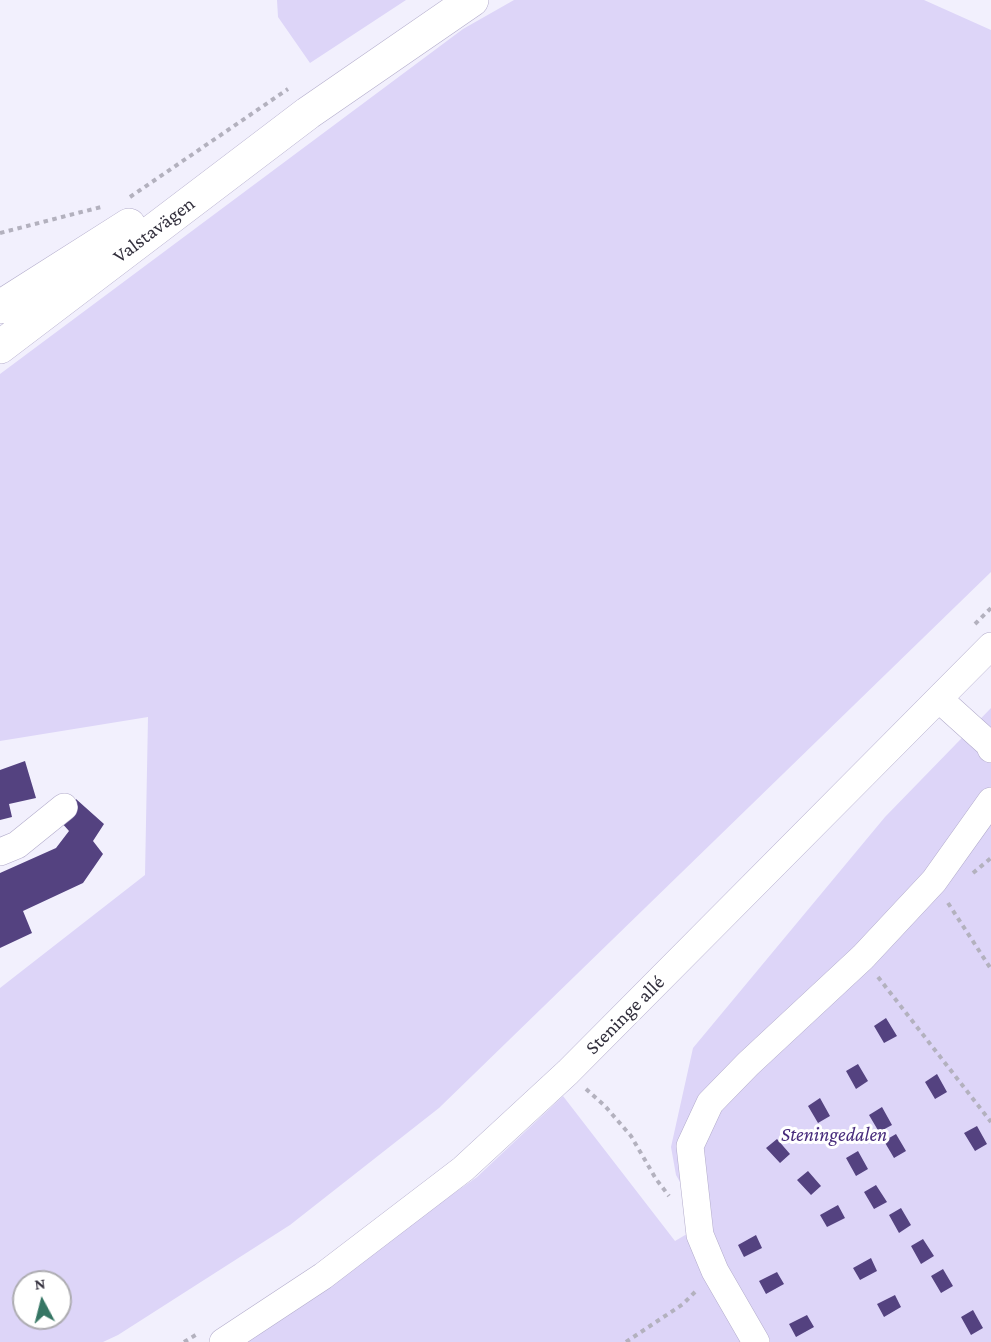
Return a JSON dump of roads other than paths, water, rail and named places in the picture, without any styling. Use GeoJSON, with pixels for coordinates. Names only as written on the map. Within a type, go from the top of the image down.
{"type":"FeatureCollection","features":[{"type":"Feature","properties":{"kind":"street","name":"Valstavägen"},"geometry":{"type":"LineString","coordinates":[[0,307],[299,100],[472,0]]}},
{"type":"Feature","properties":{"kind":"street","name":"Valstavägen"},"geometry":{"type":"LineString","coordinates":[[0,347],[299,100]]}},
{"type":"Feature","properties":{"kind":"street","name":"Steninge allé"},"geometry":{"type":"LineString","coordinates":[[214,1336],[324,1276],[463,1169],[568,1072],[991,646]]}},
{"type":"Feature","properties":{"kind":"street"},"geometry":{"type":"LineString","coordinates":[[939,699],[991,748]]}},
{"type":"Feature","properties":{"kind":"street"},"geometry":{"type":"LineString","coordinates":[[756,1342],[715,1271],[700,1235],[690,1146],[710,1103],[748,1064],[863,957],[934,881],[991,801]]}},
{"type":"Feature","properties":{"kind":"street"},"geometry":{"type":"LineString","coordinates":[[0,852],[17,845],[64,807]]}},
{"type":"Feature","properties":{"kind":"park label","name":"Steningedalen"},"geometry":{"type":"Point","coordinates":[834,1135]}}]}
